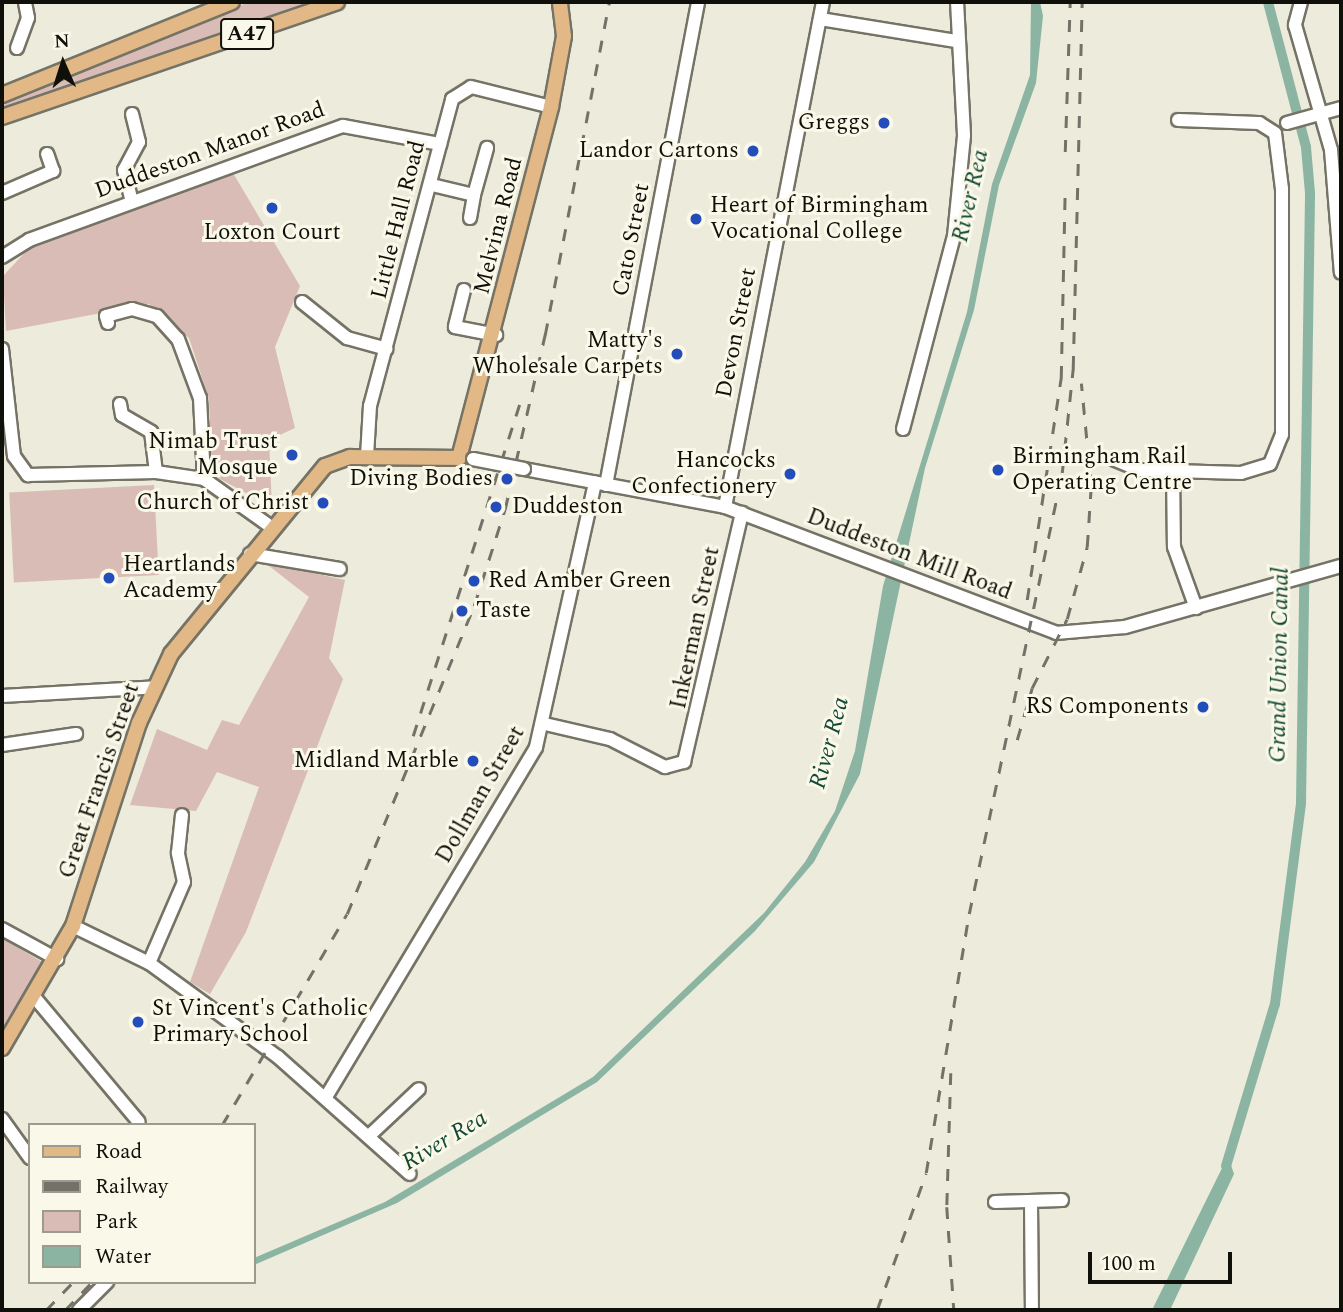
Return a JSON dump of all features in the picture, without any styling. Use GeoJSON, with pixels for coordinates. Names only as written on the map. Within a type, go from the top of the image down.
{"type":"FeatureCollection","features":[{"type":"Feature","properties":{"kind":"main road","name":"A47"},"geometry":{"type":"LineString","coordinates":[[2,95],[232,2]]}},
{"type":"Feature","properties":{"kind":"main road","name":"A47"},"geometry":{"type":"LineString","coordinates":[[2,117],[337,2]]}},
{"type":"Feature","properties":{"kind":"main road","name":"Melvina Road"},"geometry":{"type":"LineString","coordinates":[[466,459],[551,107],[564,36],[560,2]]}},
{"type":"Feature","properties":{"kind":"main road","name":"Great Francis Street"},"geometry":{"type":"LineString","coordinates":[[2,1048],[36,999],[73,926],[156,687],[171,654],[271,526],[325,466],[367,456],[466,459]]}},
{"type":"Feature","properties":{"kind":"street"},"geometry":{"type":"LineString","coordinates":[[17,48],[28,18],[25,2]]}},
{"type":"Feature","properties":{"kind":"street","name":"Cato Street"},"geometry":{"type":"LineString","coordinates":[[601,484],[698,2]]}},
{"type":"Feature","properties":{"kind":"street","name":"Devon Street"},"geometry":{"type":"LineString","coordinates":[[725,507],[822,2]]}},
{"type":"Feature","properties":{"kind":"street"},"geometry":{"type":"LineString","coordinates":[[904,429],[954,236],[964,135],[956,41],[957,2]]}},
{"type":"Feature","properties":{"kind":"street"},"geometry":{"type":"LineString","coordinates":[[1301,2],[1295,25],[1316,115],[1335,172],[1335,254],[1341,273]]}},
{"type":"Feature","properties":{"kind":"street"},"geometry":{"type":"LineString","coordinates":[[820,19],[956,41]]}},
{"type":"Feature","properties":{"kind":"street","name":"Little Hall Road"},"geometry":{"type":"LineString","coordinates":[[367,456],[370,406],[432,185],[440,144],[460,88],[551,107]]}},
{"type":"Feature","properties":{"kind":"street"},"geometry":{"type":"LineString","coordinates":[[1287,123],[1341,108]]}},
{"type":"Feature","properties":{"kind":"street"},"geometry":{"type":"LineString","coordinates":[[132,114],[144,131],[124,170],[132,201]]}},
{"type":"Feature","properties":{"kind":"street"},"geometry":{"type":"LineString","coordinates":[[1115,460],[1140,470],[1263,468],[1278,455],[1283,404],[1282,188],[1275,134],[1259,123],[1178,120]]}},
{"type":"Feature","properties":{"kind":"street","name":"Duddeston Manor Road"},"geometry":{"type":"LineString","coordinates":[[2,257],[29,240],[343,126],[440,144]]}},
{"type":"Feature","properties":{"kind":"street"},"geometry":{"type":"LineString","coordinates":[[470,218],[487,148]]}},
{"type":"Feature","properties":{"kind":"street"},"geometry":{"type":"LineString","coordinates":[[2,193],[53,175],[47,154]]}},
{"type":"Feature","properties":{"kind":"street"},"geometry":{"type":"LineString","coordinates":[[432,185],[474,195]]}},
{"type":"Feature","properties":{"kind":"street"},"geometry":{"type":"LineString","coordinates":[[464,290],[455,327],[496,335]]}},
{"type":"Feature","properties":{"kind":"street"},"geometry":{"type":"LineString","coordinates":[[302,302],[347,338],[387,349]]}},
{"type":"Feature","properties":{"kind":"street"},"geometry":{"type":"LineString","coordinates":[[106,316],[132,309],[157,316],[178,339],[201,398],[204,479]]}},
{"type":"Feature","properties":{"kind":"street"},"geometry":{"type":"LineString","coordinates":[[2,349],[7,440],[19,468],[41,479],[156,472],[204,479],[271,526]]}},
{"type":"Feature","properties":{"kind":"street"},"geometry":{"type":"LineString","coordinates":[[121,413],[151,432],[156,472]]}},
{"type":"Feature","properties":{"kind":"street","name":"Duddeston Mill Road"},"geometry":{"type":"LineString","coordinates":[[466,459],[725,507],[1056,633],[1125,627],[1341,566]]}},
{"type":"Feature","properties":{"kind":"street"},"geometry":{"type":"LineString","coordinates":[[1173,470],[1174,547],[1195,608]]}},
{"type":"Feature","properties":{"kind":"street","name":"Dollman Street"},"geometry":{"type":"LineString","coordinates":[[326,1097],[545,724],[601,484]]}},
{"type":"Feature","properties":{"kind":"street","name":"Inkerman Street"},"geometry":{"type":"LineString","coordinates":[[545,724],[610,739],[665,767],[674,768],[691,752],[742,513]]}},
{"type":"Feature","properties":{"kind":"street"},"geometry":{"type":"LineString","coordinates":[[250,554],[340,569]]}},
{"type":"Feature","properties":{"kind":"street"},"geometry":{"type":"LineString","coordinates":[[2,696],[156,687]]}},
{"type":"Feature","properties":{"kind":"street"},"geometry":{"type":"LineString","coordinates":[[2,745],[76,734]]}},
{"type":"Feature","properties":{"kind":"street"},"geometry":{"type":"LineString","coordinates":[[149,963],[184,882],[178,853],[183,815]]}},
{"type":"Feature","properties":{"kind":"street"},"geometry":{"type":"LineString","coordinates":[[73,926],[149,963],[326,1097],[410,1174]]}},
{"type":"Feature","properties":{"kind":"street"},"geometry":{"type":"LineString","coordinates":[[2,929],[57,959]]}},
{"type":"Feature","properties":{"kind":"street"},"geometry":{"type":"LineString","coordinates":[[36,999],[139,1122]]}},
{"type":"Feature","properties":{"kind":"street"},"geometry":{"type":"LineString","coordinates":[[370,1135],[419,1089]]}},
{"type":"Feature","properties":{"kind":"street"},"geometry":{"type":"LineString","coordinates":[[2,1119],[28,1155]]}},
{"type":"Feature","properties":{"kind":"street"},"geometry":{"type":"LineString","coordinates":[[995,1202],[1062,1200]]}},
{"type":"Feature","properties":{"kind":"street"},"geometry":{"type":"LineString","coordinates":[[1031,1202],[1032,1310]]}},
{"type":"Feature","properties":{"kind":"street"},"geometry":{"type":"LineString","coordinates":[[79,1310],[105,1284]]}},
{"type":"Feature","properties":{"kind":"green space"},"geometry":{"type":"Polygon","coordinates":[[[249,2],[319,2],[2,112],[2,102],[249,2]]]}},
{"type":"Feature","properties":{"kind":"green space"},"geometry":{"type":"Polygon","coordinates":[[[233,173],[300,286],[275,347],[295,428],[269,440],[272,507],[220,479],[211,457],[209,399],[189,338],[149,304],[6,331],[3,276],[33,244],[233,173]]]}},
{"type":"Feature","properties":{"kind":"green space"},"geometry":{"type":"Polygon","coordinates":[[[154,485],[159,575],[14,582],[9,493],[154,485]]]}},
{"type":"Feature","properties":{"kind":"green space"},"geometry":{"type":"Polygon","coordinates":[[[264,562],[345,580],[329,658],[343,679],[246,932],[210,994],[190,982],[259,787],[217,772],[196,811],[130,805],[157,729],[207,750],[222,720],[239,725],[309,597],[264,562]]]}},
{"type":"Feature","properties":{"kind":"green space"},"geometry":{"type":"Polygon","coordinates":[[[2,938],[42,962],[2,1036],[2,938]]]}},
{"type":"Feature","properties":{"kind":"water"},"geometry":{"type":"Polygon","coordinates":[[[1031,2],[1040,2],[1043,16],[1036,83],[999,185],[974,310],[925,468],[860,774],[814,862],[755,931],[597,1082],[397,1203],[256,1264],[256,1257],[385,1202],[593,1077],[764,913],[805,862],[835,811],[855,751],[883,586],[967,312],[992,184],[1030,75],[1031,2]]]}},
{"type":"Feature","properties":{"kind":"water"},"geometry":{"type":"Polygon","coordinates":[[[1228,1156],[1234,1174],[1170,1310],[1152,1310],[1228,1156]]]}},
{"type":"Feature","properties":{"kind":"waterway","name":"Grand Union Canal"},"geometry":{"type":"LineString","coordinates":[[1226,1166],[1275,1004],[1301,803],[1310,193],[1306,147],[1268,2]]}},
{"type":"Feature","properties":{"kind":"railway"},"geometry":{"type":"LineString","coordinates":[[223,1123],[347,914],[474,606],[505,509],[545,335],[609,2]]}},
{"type":"Feature","properties":{"kind":"railway"},"geometry":{"type":"LineString","coordinates":[[1065,152],[1070,2]]}},
{"type":"Feature","properties":{"kind":"railway"},"geometry":{"type":"LineString","coordinates":[[877,1310],[926,1173],[969,914],[1062,473],[1073,368],[1082,2]]}},
{"type":"Feature","properties":{"kind":"railway"},"geometry":{"type":"LineString","coordinates":[[1027,600],[1061,378],[1065,194]]}},
{"type":"Feature","properties":{"kind":"railway"},"geometry":{"type":"LineString","coordinates":[[1017,740],[1032,688],[1067,619],[1087,547],[1091,486],[1081,383]]}},
{"type":"Feature","properties":{"kind":"railway"},"geometry":{"type":"LineString","coordinates":[[413,736],[520,403]]}},
{"type":"Feature","properties":{"kind":"railway"},"geometry":{"type":"LineString","coordinates":[[951,1073],[947,1207],[954,1310]]}},
{"type":"Feature","properties":{"kind":"railway"},"geometry":{"type":"LineString","coordinates":[[46,1310],[71,1284]]}},
{"type":"Feature","properties":{"kind":"railway"},"geometry":{"type":"LineString","coordinates":[[65,1310],[90,1284]]}},
{"type":"Feature","properties":{"kind":"place","name":"Greggs"},"geometry":{"type":"Point","coordinates":[884,123]}},
{"type":"Feature","properties":{"kind":"place","name":"Landor Cartons"},"geometry":{"type":"Point","coordinates":[753,151]}},
{"type":"Feature","properties":{"kind":"place","name":"Loxton Court"},"geometry":{"type":"Point","coordinates":[272,208]}},
{"type":"Feature","properties":{"kind":"place","name":"Heart of Birmingham Vocational College"},"geometry":{"type":"Point","coordinates":[696,219]}},
{"type":"Feature","properties":{"kind":"place","name":"Matty's Wholesale Carpets"},"geometry":{"type":"Point","coordinates":[677,354]}},
{"type":"Feature","properties":{"kind":"place","name":"Nimab Trust Mosque"},"geometry":{"type":"Point","coordinates":[292,455]}},
{"type":"Feature","properties":{"kind":"place","name":"Birmingham Rail Operating Centre"},"geometry":{"type":"Point","coordinates":[998,470]}},
{"type":"Feature","properties":{"kind":"place","name":"Hancocks Confectionery"},"geometry":{"type":"Point","coordinates":[790,474]}},
{"type":"Feature","properties":{"kind":"place","name":"Diving Bodies"},"geometry":{"type":"Point","coordinates":[507,479]}},
{"type":"Feature","properties":{"kind":"place","name":"Church of Christ"},"geometry":{"type":"Point","coordinates":[323,503]}},
{"type":"Feature","properties":{"kind":"place","name":"Duddeston"},"geometry":{"type":"Point","coordinates":[496,507]}},
{"type":"Feature","properties":{"kind":"place","name":"Heartlands Academy"},"geometry":{"type":"Point","coordinates":[109,578]}},
{"type":"Feature","properties":{"kind":"place","name":"Red Amber Green"},"geometry":{"type":"Point","coordinates":[474,581]}},
{"type":"Feature","properties":{"kind":"place","name":"Taste"},"geometry":{"type":"Point","coordinates":[462,611]}},
{"type":"Feature","properties":{"kind":"place","name":"RS Components"},"geometry":{"type":"Point","coordinates":[1203,707]}},
{"type":"Feature","properties":{"kind":"place","name":"Midland Marble"},"geometry":{"type":"Point","coordinates":[473,761]}},
{"type":"Feature","properties":{"kind":"place","name":"St Vincent's Catholic Primary School"},"geometry":{"type":"Point","coordinates":[138,1022]}},
{"type":"Feature","properties":{"kind":"water label","name":"River Rea"},"geometry":{"type":"Point","coordinates":[971,196]}},
{"type":"Feature","properties":{"kind":"water label","name":"River Rea"},"geometry":{"type":"Point","coordinates":[830,743]}},
{"type":"Feature","properties":{"kind":"water label","name":"River Rea"},"geometry":{"type":"Point","coordinates":[445,1141]}}]}
